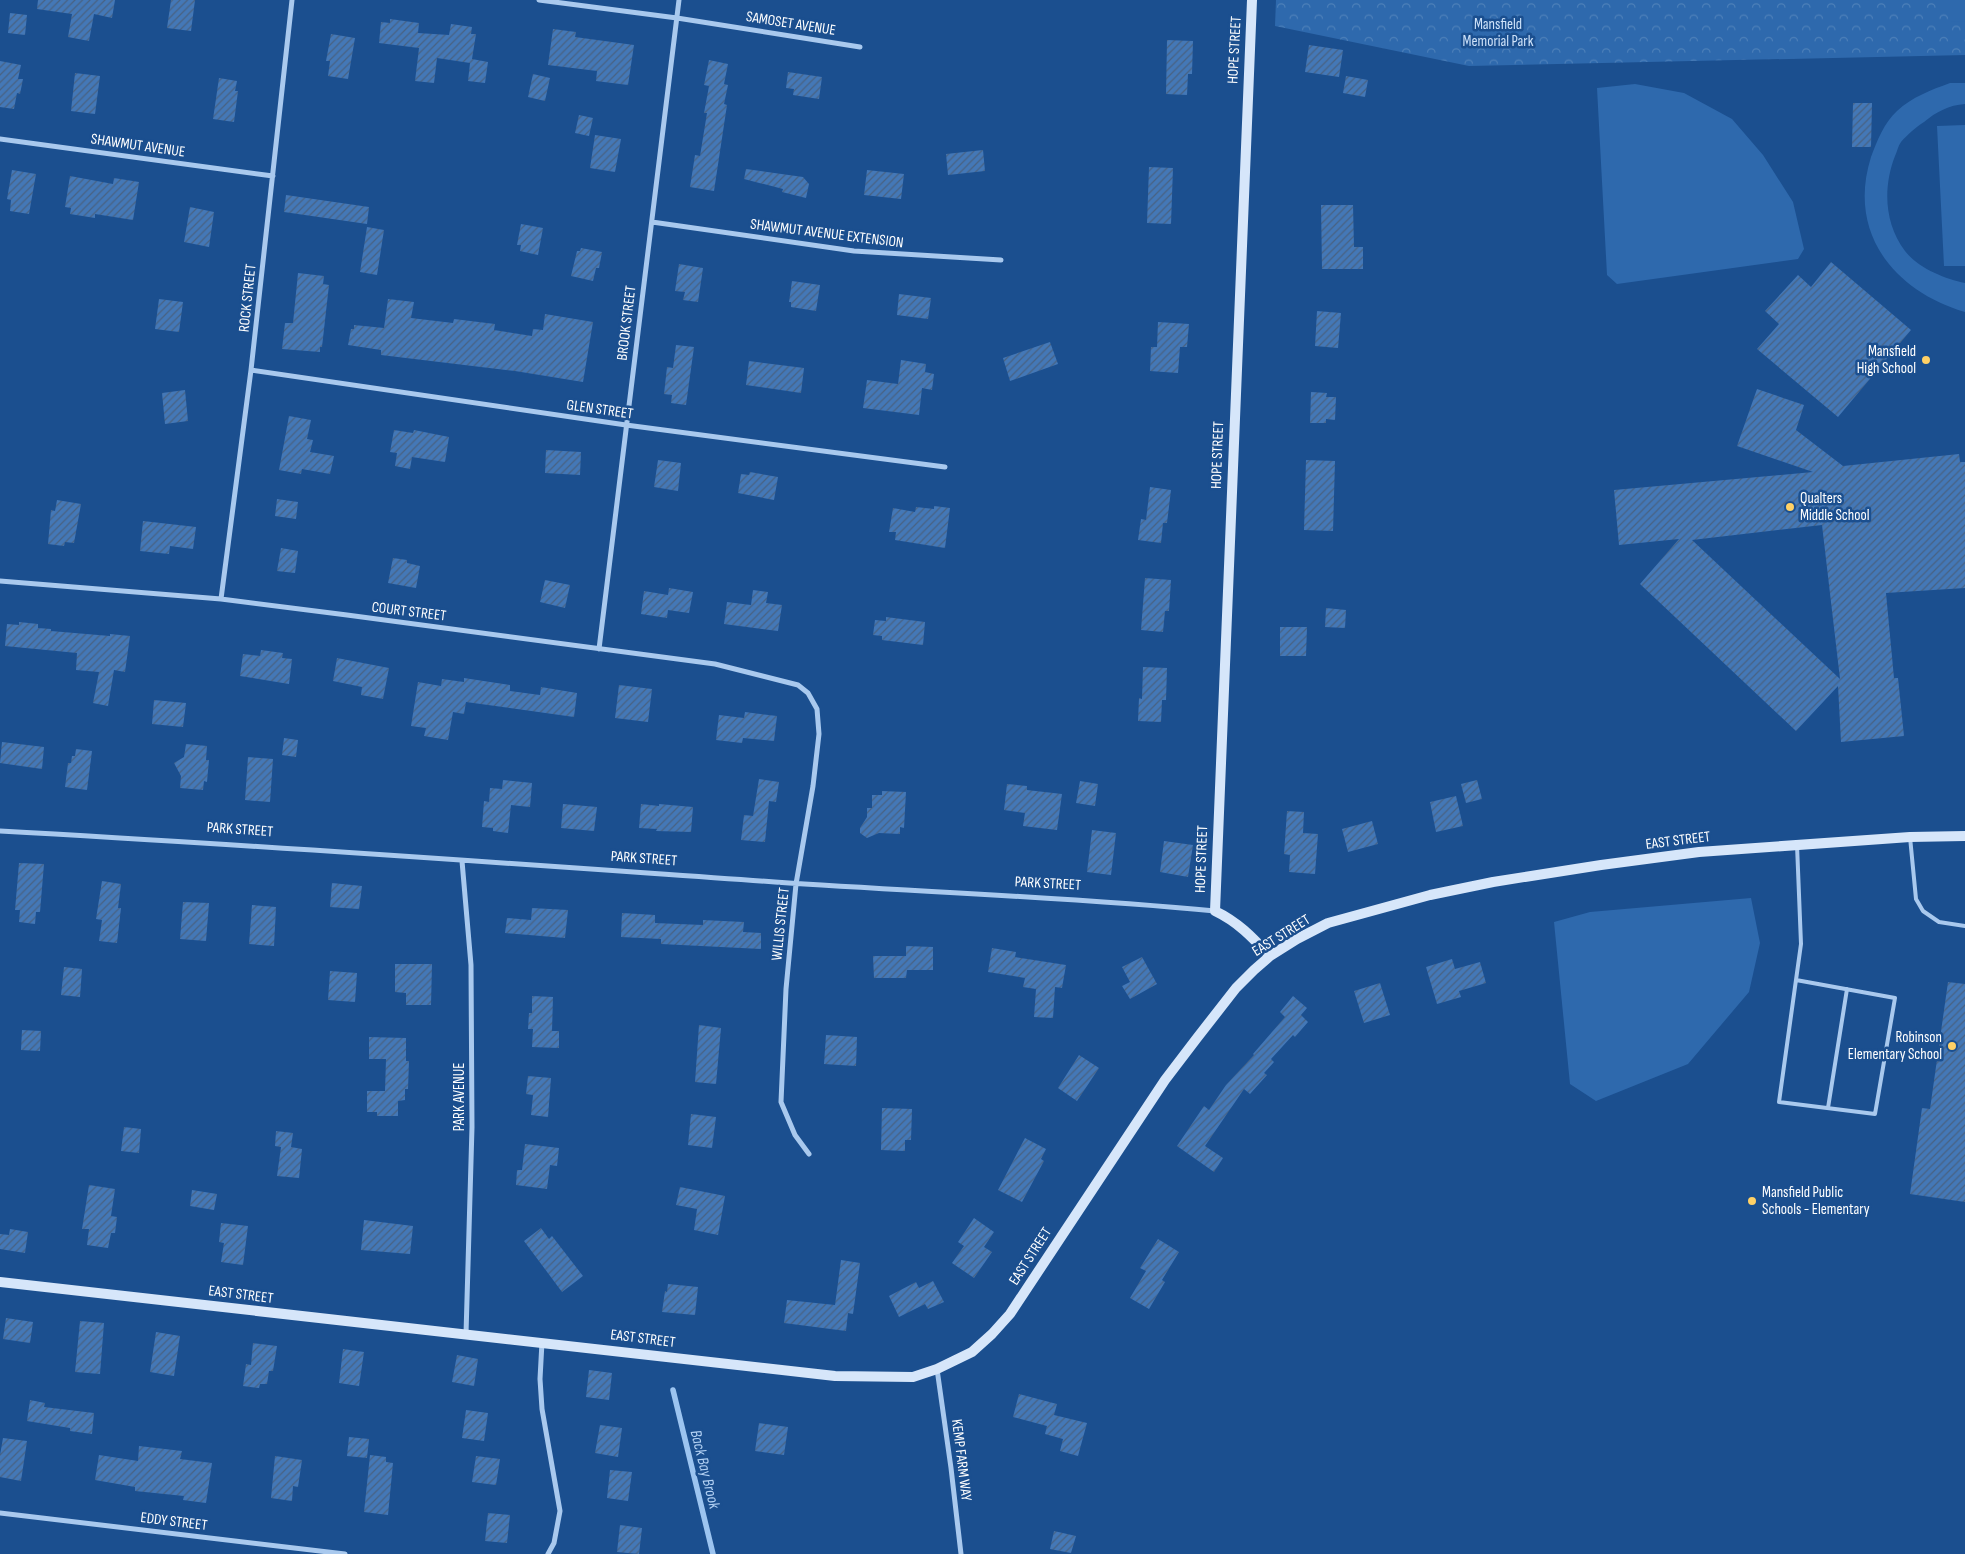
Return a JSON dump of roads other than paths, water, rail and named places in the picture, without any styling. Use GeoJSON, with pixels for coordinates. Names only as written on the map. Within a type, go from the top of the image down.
{"type":"FeatureCollection","features":[{"type":"Feature","properties":{"kind":"main road","name":"HOPE STREET"},"geometry":{"type":"LineString","coordinates":[[1214,911],[1252,0]]}},
{"type":"Feature","properties":{"kind":"main road","name":"EAST STREET"},"geometry":{"type":"LineString","coordinates":[[0,1282],[835,1376],[913,1376],[937,1369],[972,1352],[1010,1314],[1165,1080],[1236,988],[1270,956],[1297,939],[1328,924],[1430,895],[1493,882],[1601,864],[1699,852],[1910,837],[1965,836]]}},
{"type":"Feature","properties":{"kind":"main road","name":"PARK STREET"},"geometry":{"type":"LineString","coordinates":[[1214,911],[1232,919],[1270,956]]}},
{"type":"Feature","properties":{"kind":"street","name":"ROCK STREET"},"geometry":{"type":"LineString","coordinates":[[220,599],[251,370],[292,0]]}},
{"type":"Feature","properties":{"kind":"street","name":"SAMOSET AVENUE"},"geometry":{"type":"LineString","coordinates":[[539,0],[676,18],[860,47]]}},
{"type":"Feature","properties":{"kind":"street","name":"BROOK STREET"},"geometry":{"type":"LineString","coordinates":[[599,649],[679,0]]}},
{"type":"Feature","properties":{"kind":"street","name":"SHAWMUT AVENUE"},"geometry":{"type":"LineString","coordinates":[[0,139],[273,176]]}},
{"type":"Feature","properties":{"kind":"street","name":"SHAWMUT AVENUE EXTENSION"},"geometry":{"type":"LineString","coordinates":[[652,222],[854,251],[1000,260]]}},
{"type":"Feature","properties":{"kind":"street","name":"GLEN STREET"},"geometry":{"type":"LineString","coordinates":[[251,370],[626,425],[945,467]]}},
{"type":"Feature","properties":{"kind":"street","name":"COURT STREET"},"geometry":{"type":"LineString","coordinates":[[0,581],[220,599],[716,664],[789,682],[798,685],[808,693]]}},
{"type":"Feature","properties":{"kind":"street","name":"WILLIS STREET"},"geometry":{"type":"LineString","coordinates":[[808,693],[817,708],[819,734],[813,786],[796,884],[786,989],[780,1102],[795,1135],[809,1154]]}},
{"type":"Feature","properties":{"kind":"street","name":"PARK STREET"},"geometry":{"type":"LineString","coordinates":[[0,831],[203,842],[796,884],[1141,904],[1214,911]]}},
{"type":"Feature","properties":{"kind":"street","name":"PARK AVENUE"},"geometry":{"type":"LineString","coordinates":[[462,861],[471,974],[472,1127],[466,1334]]}},
{"type":"Feature","properties":{"kind":"street"},"geometry":{"type":"LineString","coordinates":[[542,1342],[540,1379],[542,1409],[560,1511],[554,1544],[548,1554]]}},
{"type":"Feature","properties":{"kind":"street","name":"KEMP FARM WAY"},"geometry":{"type":"LineString","coordinates":[[937,1369],[961,1554]]}},
{"type":"Feature","properties":{"kind":"street","name":"EDDY STREET"},"geometry":{"type":"LineString","coordinates":[[0,1513],[345,1554]]}},
{"type":"Feature","properties":{"kind":"lane"},"geometry":{"type":"LineString","coordinates":[[1910,837],[1916,899],[1922,911],[1939,922],[1965,926]]}},
{"type":"Feature","properties":{"kind":"lane"},"geometry":{"type":"LineString","coordinates":[[1796,980],[1895,998],[1875,1114],[1779,1102],[1801,944],[1797,845]]}},
{"type":"Feature","properties":{"kind":"lane"},"geometry":{"type":"LineString","coordinates":[[1828,1108],[1847,989]]}},
{"type":"Feature","properties":{"kind":"waterway","name":"Back Bay Brook"},"geometry":{"type":"LineString","coordinates":[[673,1390],[713,1554]]}},
{"type":"Feature","properties":{"kind":"place","name":"Mansfield High School"},"geometry":{"type":"Point","coordinates":[1926,360]}},
{"type":"Feature","properties":{"kind":"place","name":"Qualters Middle School"},"geometry":{"type":"Point","coordinates":[1790,507]}},
{"type":"Feature","properties":{"kind":"place","name":"Robinson Elementary School"},"geometry":{"type":"Point","coordinates":[1952,1046]}},
{"type":"Feature","properties":{"kind":"place","name":"Mansfield Public Schools - Elementary"},"geometry":{"type":"Point","coordinates":[1752,1201]}},
{"type":"Feature","properties":{"kind":"park label","name":"Mansfield Memorial Park"},"geometry":{"type":"Point","coordinates":[1498,32]}}]}
